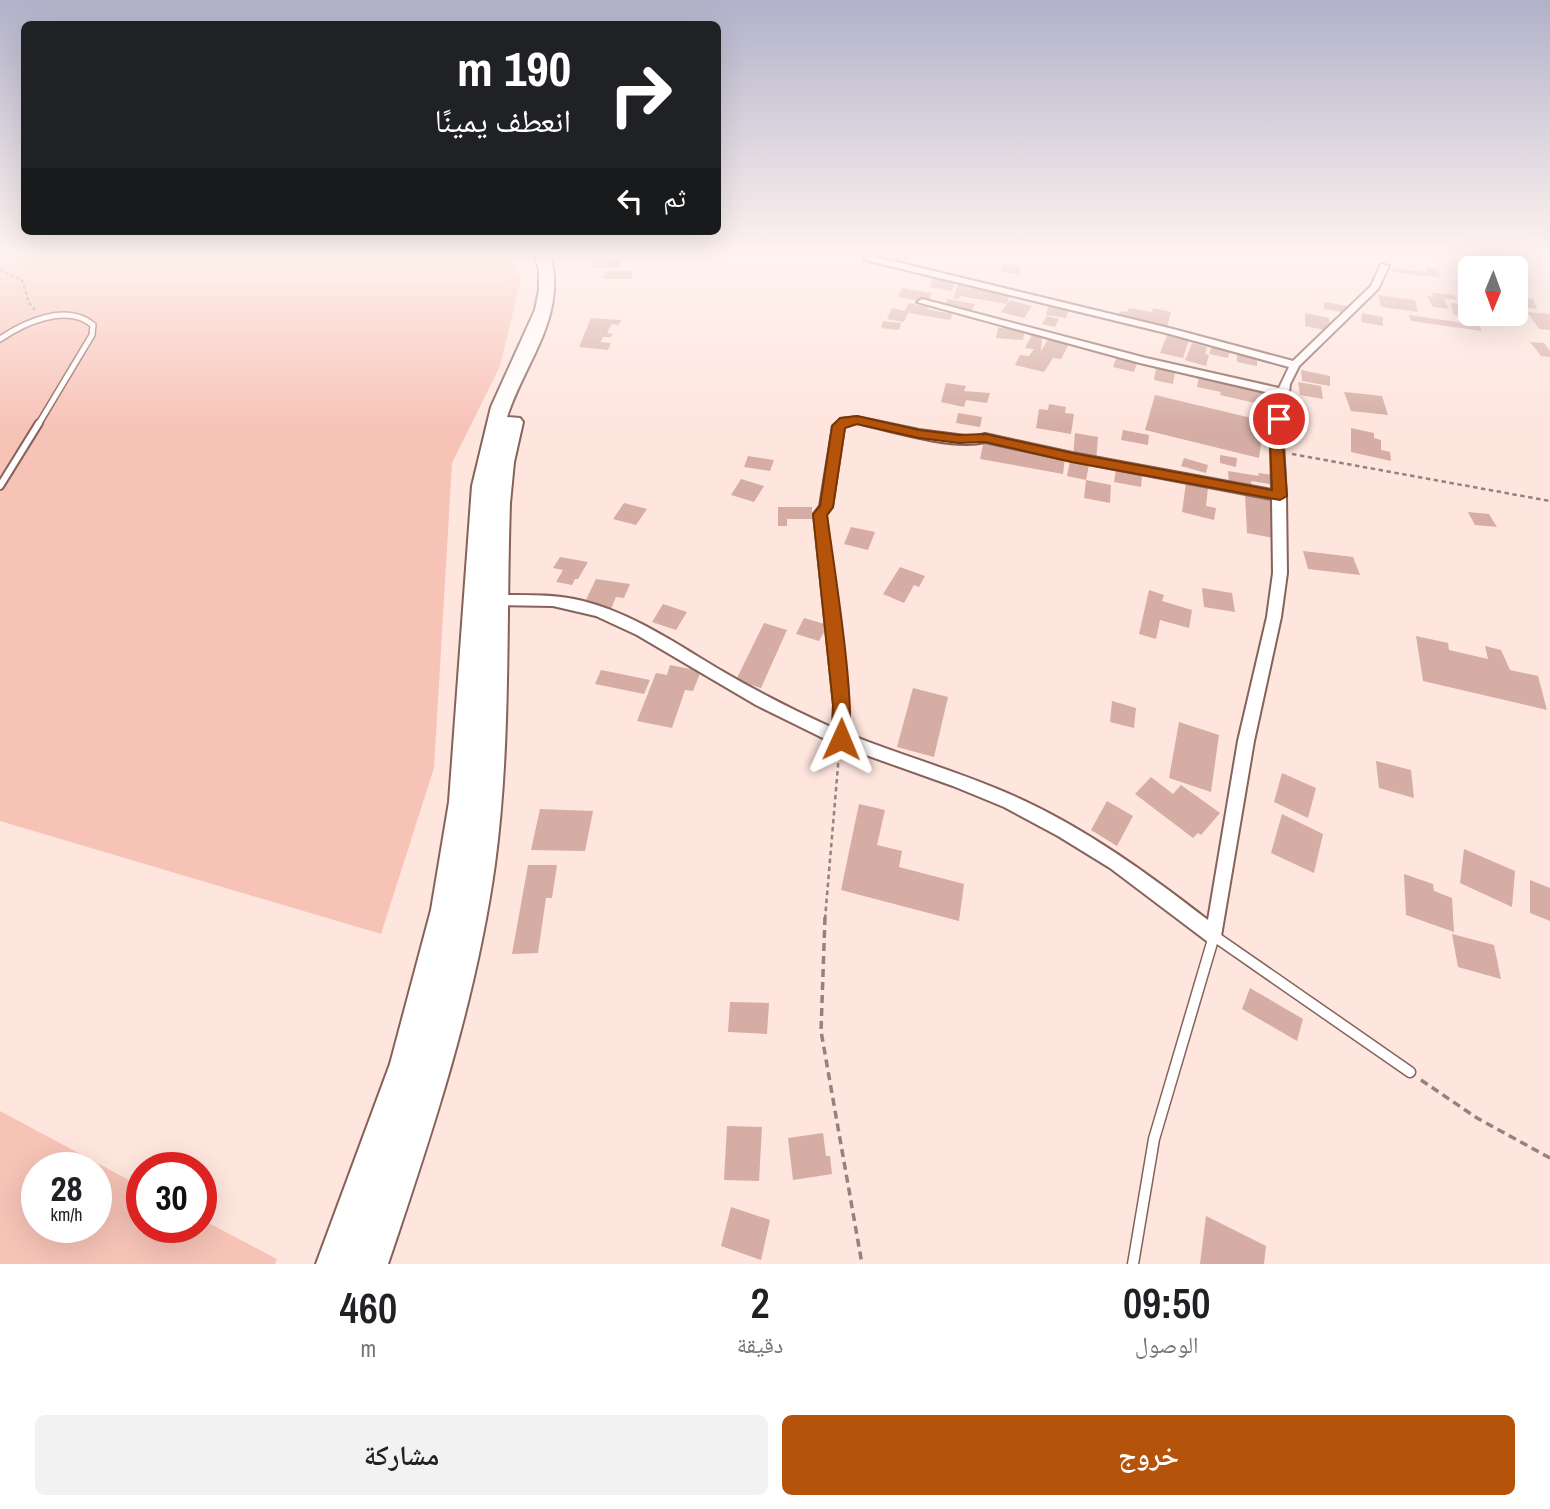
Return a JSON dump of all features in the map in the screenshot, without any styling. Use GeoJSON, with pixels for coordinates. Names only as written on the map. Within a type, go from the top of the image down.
{"type":"FeatureCollection","features":[{"type":"Feature","properties":{"kind":"highway"},"geometry":{"type":"LineString","coordinates":[[336,1264],[405,1074],[427,1000],[443,932],[457,856],[463,800],[483,486],[488,450],[501,407],[543,309]]}},
{"type":"Feature","properties":{"kind":"highway"},"geometry":{"type":"LineString","coordinates":[[368,1264],[439,1056],[467,943],[480,872],[487,801],[500,485],[505,452],[517,413],[558,309]]}},
{"type":"Feature","properties":{"kind":"street"},"geometry":{"type":"LineString","coordinates":[[948,309],[1144,361],[1285,393]]}},
{"type":"Feature","properties":{"kind":"street"},"geometry":{"type":"LineString","coordinates":[[1078,309],[1295,365]]}},
{"type":"Feature","properties":{"kind":"street"},"geometry":{"type":"LineString","coordinates":[[497,600],[559,602],[587,607],[639,628],[745,693],[841,739],[1009,802],[1041,818],[1110,857],[1214,936],[1248,730],[1274,617],[1280,573],[1277,451],[1279,419],[1287,378],[1295,365],[1354,309]]}},
{"type":"Feature","properties":{"kind":"street"},"geometry":{"type":"LineString","coordinates":[[841,739],[841,705],[820,514],[826,507],[839,426],[845,421],[857,420],[919,434],[959,439],[985,438],[1280,496]]}},
{"type":"Feature","properties":{"kind":"lane"},"geometry":{"type":"LineString","coordinates":[[0,339],[17,327],[42,318],[75,315],[87,318],[93,325],[92,335],[0,486]]}},
{"type":"Feature","properties":{"kind":"lane"},"geometry":{"type":"LineString","coordinates":[[1133,1264],[1154,1139],[1214,936],[1410,1072]]}},
{"type":"Feature","properties":{"kind":"path"},"geometry":{"type":"LineString","coordinates":[[34,309],[42,318]]}},
{"type":"Feature","properties":{"kind":"path"},"geometry":{"type":"LineString","coordinates":[[1277,451],[1550,501]]}},
{"type":"Feature","properties":{"kind":"path"},"geometry":{"type":"LineString","coordinates":[[841,739],[827,878],[821,1031],[862,1264]]}},
{"type":"Feature","properties":{"kind":"path"},"geometry":{"type":"LineString","coordinates":[[1410,1072],[1517,1143],[1550,1158]]}},
{"type":"Feature","properties":{"kind":"shaded area"},"geometry":{"type":"Polygon","coordinates":[[[0,309],[514,309],[500,366],[452,463],[434,768],[381,934],[0,821],[0,309]]]}},
{"type":"Feature","properties":{"kind":"shaded area"},"geometry":{"type":"Polygon","coordinates":[[[0,1111],[77,1152],[21,1152],[21,1243],[112,1243],[112,1171],[126,1178],[126,1243],[217,1243],[217,1227],[277,1259],[275,1264],[0,1264],[0,1111]]]}},
{"type":"Feature","properties":{"kind":"building"},"geometry":{"type":"Polygon","coordinates":[[[892,309],[927,309],[953,314],[950,320],[908,313],[904,322],[887,319],[892,309]]]}},
{"type":"Feature","properties":{"kind":"building"},"geometry":{"type":"Polygon","coordinates":[[[953,309],[973,309],[971,313],[953,309]]]}},
{"type":"Feature","properties":{"kind":"building"},"geometry":{"type":"Polygon","coordinates":[[[1003,309],[1030,309],[1024,318],[1001,312],[1003,309]]]}},
{"type":"Feature","properties":{"kind":"building"},"geometry":{"type":"Polygon","coordinates":[[[1048,309],[1069,309],[1066,318],[1046,315],[1048,309]]]}},
{"type":"Feature","properties":{"kind":"building"},"geometry":{"type":"Polygon","coordinates":[[[1129,309],[1152,312],[1153,309],[1157,309],[1171,312],[1167,327],[1118,317],[1120,311],[1127,312],[1129,309]]]}},
{"type":"Feature","properties":{"kind":"building"},"geometry":{"type":"Polygon","coordinates":[[[1324,309],[1348,309],[1349,313],[1324,309]]]}},
{"type":"Feature","properties":{"kind":"building"},"geometry":{"type":"Polygon","coordinates":[[[1396,309],[1417,309],[1418,312],[1396,309]]]}},
{"type":"Feature","properties":{"kind":"building"},"geometry":{"type":"Polygon","coordinates":[[[1452,309],[1458,309],[1458,316],[1454,315],[1452,309]]]}},
{"type":"Feature","properties":{"kind":"building"},"geometry":{"type":"Polygon","coordinates":[[[1528,312],[1550,314],[1550,330],[1539,329],[1528,312]]]}},
{"type":"Feature","properties":{"kind":"building"},"geometry":{"type":"Polygon","coordinates":[[[1305,313],[1329,318],[1330,331],[1305,326],[1305,313]]]}},
{"type":"Feature","properties":{"kind":"building"},"geometry":{"type":"Polygon","coordinates":[[[1362,313],[1383,317],[1383,326],[1361,322],[1362,313]]]}},
{"type":"Feature","properties":{"kind":"building"},"geometry":{"type":"Polygon","coordinates":[[[1409,315],[1458,322],[1458,326],[1480,326],[1482,331],[1411,321],[1409,315]]]}},
{"type":"Feature","properties":{"kind":"building"},"geometry":{"type":"Polygon","coordinates":[[[1047,316],[1059,319],[1055,327],[1042,324],[1047,316]]]}},
{"type":"Feature","properties":{"kind":"building"},"geometry":{"type":"Polygon","coordinates":[[[591,318],[621,320],[619,325],[612,324],[607,333],[613,334],[611,337],[603,337],[601,342],[611,343],[608,350],[579,347],[591,318]]]}},
{"type":"Feature","properties":{"kind":"building"},"geometry":{"type":"Polygon","coordinates":[[[883,321],[901,323],[899,330],[881,328],[883,321]]]}},
{"type":"Feature","properties":{"kind":"building"},"geometry":{"type":"Polygon","coordinates":[[[998,328],[1025,329],[1023,340],[996,338],[998,328]]]}},
{"type":"Feature","properties":{"kind":"building"},"geometry":{"type":"Polygon","coordinates":[[[1032,335],[1042,338],[1041,351],[1049,338],[1069,344],[1061,359],[1053,358],[1044,372],[1015,365],[1020,355],[1029,356],[1034,349],[1025,348],[1032,335]]]}},
{"type":"Feature","properties":{"kind":"building"},"geometry":{"type":"Polygon","coordinates":[[[1167,335],[1189,340],[1183,358],[1160,353],[1167,335]]]}},
{"type":"Feature","properties":{"kind":"building"},"geometry":{"type":"Polygon","coordinates":[[[1530,342],[1544,343],[1550,351],[1550,357],[1541,356],[1530,342]]]}},
{"type":"Feature","properties":{"kind":"building"},"geometry":{"type":"Polygon","coordinates":[[[1192,343],[1207,347],[1205,354],[1209,355],[1206,366],[1185,360],[1192,343]]]}},
{"type":"Feature","properties":{"kind":"building"},"geometry":{"type":"Polygon","coordinates":[[[1212,346],[1230,350],[1228,358],[1209,354],[1212,346]]]}},
{"type":"Feature","properties":{"kind":"building"},"geometry":{"type":"Polygon","coordinates":[[[1237,353],[1257,356],[1257,366],[1237,362],[1237,353]]]}},
{"type":"Feature","properties":{"kind":"building"},"geometry":{"type":"Polygon","coordinates":[[[1116,358],[1137,363],[1134,372],[1113,367],[1116,358]]]}},
{"type":"Feature","properties":{"kind":"building"},"geometry":{"type":"Polygon","coordinates":[[[1156,368],[1175,372],[1173,384],[1154,380],[1156,368]]]}},
{"type":"Feature","properties":{"kind":"building"},"geometry":{"type":"Polygon","coordinates":[[[1301,370],[1330,376],[1330,386],[1302,381],[1301,370]]]}},
{"type":"Feature","properties":{"kind":"building"},"geometry":{"type":"Polygon","coordinates":[[[1199,376],[1279,396],[1278,408],[1197,387],[1199,376]]]}},
{"type":"Feature","properties":{"kind":"building"},"geometry":{"type":"Polygon","coordinates":[[[1298,382],[1321,386],[1323,399],[1300,395],[1298,382]]]}},
{"type":"Feature","properties":{"kind":"building"},"geometry":{"type":"Polygon","coordinates":[[[946,383],[966,386],[964,391],[990,393],[987,403],[966,400],[964,407],[941,402],[946,383]]]}},
{"type":"Feature","properties":{"kind":"building"},"geometry":{"type":"Polygon","coordinates":[[[1344,392],[1382,396],[1388,415],[1351,411],[1344,392]]]}},
{"type":"Feature","properties":{"kind":"building"},"geometry":{"type":"Polygon","coordinates":[[[1155,395],[1264,421],[1259,458],[1145,430],[1155,395]]]}},
{"type":"Feature","properties":{"kind":"building"},"geometry":{"type":"Polygon","coordinates":[[[1049,404],[1066,407],[1065,413],[1074,414],[1071,434],[1036,428],[1039,409],[1048,410],[1049,404]]]}},
{"type":"Feature","properties":{"kind":"building"},"geometry":{"type":"Polygon","coordinates":[[[958,413],[982,417],[980,427],[956,423],[958,413]]]}},
{"type":"Feature","properties":{"kind":"building"},"geometry":{"type":"Polygon","coordinates":[[[1351,428],[1374,433],[1374,438],[1381,440],[1381,450],[1390,452],[1391,461],[1351,452],[1351,428]]]}},
{"type":"Feature","properties":{"kind":"building"},"geometry":{"type":"Polygon","coordinates":[[[1123,430],[1149,435],[1148,445],[1121,440],[1123,430]]]}},
{"type":"Feature","properties":{"kind":"building"},"geometry":{"type":"Polygon","coordinates":[[[1075,433],[1098,437],[1096,461],[1073,457],[1075,433]]]}},
{"type":"Feature","properties":{"kind":"building"},"geometry":{"type":"Polygon","coordinates":[[[983,444],[1065,457],[1063,474],[980,459],[983,444]]]}},
{"type":"Feature","properties":{"kind":"building"},"geometry":{"type":"Polygon","coordinates":[[[1220,455],[1237,458],[1236,467],[1220,463],[1220,455]]]}},
{"type":"Feature","properties":{"kind":"building"},"geometry":{"type":"Polygon","coordinates":[[[748,456],[774,460],[770,471],[744,467],[748,456]]]}},
{"type":"Feature","properties":{"kind":"building"},"geometry":{"type":"Polygon","coordinates":[[[1184,458],[1208,465],[1206,473],[1181,466],[1184,458]]]}},
{"type":"Feature","properties":{"kind":"building"},"geometry":{"type":"Polygon","coordinates":[[[1070,461],[1089,465],[1086,480],[1067,476],[1070,461]]]}},
{"type":"Feature","properties":{"kind":"building"},"geometry":{"type":"Polygon","coordinates":[[[1116,470],[1142,475],[1141,487],[1114,482],[1116,470]]]}},
{"type":"Feature","properties":{"kind":"building"},"geometry":{"type":"Polygon","coordinates":[[[1228,471],[1259,476],[1258,473],[1274,475],[1275,485],[1251,481],[1252,487],[1229,484],[1228,471]]]}},
{"type":"Feature","properties":{"kind":"building"},"geometry":{"type":"Polygon","coordinates":[[[741,479],[764,486],[754,502],[731,495],[741,479]]]}},
{"type":"Feature","properties":{"kind":"building"},"geometry":{"type":"Polygon","coordinates":[[[1086,480],[1111,485],[1110,503],[1084,498],[1086,480]]]}},
{"type":"Feature","properties":{"kind":"building"},"geometry":{"type":"Polygon","coordinates":[[[1186,483],[1208,488],[1206,506],[1216,508],[1214,520],[1182,512],[1186,483]]]}},
{"type":"Feature","properties":{"kind":"building"},"geometry":{"type":"Polygon","coordinates":[[[1245,495],[1274,500],[1278,539],[1247,533],[1245,495]]]}},
{"type":"Feature","properties":{"kind":"building"},"geometry":{"type":"Polygon","coordinates":[[[624,503],[647,509],[636,525],[613,519],[624,503]]]}},
{"type":"Feature","properties":{"kind":"building"},"geometry":{"type":"Polygon","coordinates":[[[778,507],[812,507],[812,519],[787,519],[787,526],[778,526],[778,507]]]}},
{"type":"Feature","properties":{"kind":"building"},"geometry":{"type":"Polygon","coordinates":[[[1468,512],[1489,514],[1497,527],[1475,525],[1468,512]]]}},
{"type":"Feature","properties":{"kind":"building"},"geometry":{"type":"Polygon","coordinates":[[[851,527],[875,532],[868,550],[844,544],[851,527]]]}},
{"type":"Feature","properties":{"kind":"building"},"geometry":{"type":"Polygon","coordinates":[[[1303,551],[1353,557],[1360,575],[1308,569],[1303,551]]]}},
{"type":"Feature","properties":{"kind":"building"},"geometry":{"type":"Polygon","coordinates":[[[560,557],[588,562],[572,585],[556,582],[563,570],[553,568],[560,557]]]}},
{"type":"Feature","properties":{"kind":"building"},"geometry":{"type":"Polygon","coordinates":[[[900,567],[925,576],[919,587],[914,585],[904,603],[883,594],[900,567]]]}},
{"type":"Feature","properties":{"kind":"building"},"geometry":{"type":"Polygon","coordinates":[[[596,579],[630,584],[624,598],[616,597],[611,609],[584,604],[596,579]]]}},
{"type":"Feature","properties":{"kind":"building"},"geometry":{"type":"Polygon","coordinates":[[[1202,588],[1232,593],[1235,612],[1204,607],[1202,588]]]}},
{"type":"Feature","properties":{"kind":"building"},"geometry":{"type":"Polygon","coordinates":[[[1149,590],[1164,595],[1162,601],[1192,610],[1189,628],[1160,620],[1156,639],[1139,634],[1149,590]]]}},
{"type":"Feature","properties":{"kind":"building"},"geometry":{"type":"Polygon","coordinates":[[[663,604],[687,612],[676,630],[652,622],[663,604]]]}},
{"type":"Feature","properties":{"kind":"building"},"geometry":{"type":"Polygon","coordinates":[[[804,618],[828,625],[819,641],[796,634],[804,618]]]}},
{"type":"Feature","properties":{"kind":"building"},"geometry":{"type":"Polygon","coordinates":[[[764,623],[787,630],[761,688],[736,680],[764,623]]]}},
{"type":"Feature","properties":{"kind":"building"},"geometry":{"type":"Polygon","coordinates":[[[1416,636],[1448,643],[1449,650],[1488,659],[1485,646],[1501,650],[1510,670],[1538,676],[1547,710],[1423,681],[1416,636]]]}},
{"type":"Feature","properties":{"kind":"building"},"geometry":{"type":"Polygon","coordinates":[[[670,665],[701,671],[693,691],[685,690],[672,728],[637,721],[656,673],[667,675],[670,665]]]}},
{"type":"Feature","properties":{"kind":"building"},"geometry":{"type":"Polygon","coordinates":[[[601,670],[650,680],[644,694],[595,684],[601,670]]]}},
{"type":"Feature","properties":{"kind":"building"},"geometry":{"type":"Polygon","coordinates":[[[913,688],[948,697],[934,757],[897,747],[913,688]]]}},
{"type":"Feature","properties":{"kind":"building"},"geometry":{"type":"Polygon","coordinates":[[[1112,701],[1136,708],[1134,728],[1110,722],[1112,701]]]}},
{"type":"Feature","properties":{"kind":"building"},"geometry":{"type":"Polygon","coordinates":[[[1179,722],[1219,735],[1211,792],[1169,778],[1179,722]]]}},
{"type":"Feature","properties":{"kind":"building"},"geometry":{"type":"Polygon","coordinates":[[[1376,761],[1411,770],[1414,798],[1379,788],[1376,761]]]}},
{"type":"Feature","properties":{"kind":"building"},"geometry":{"type":"Polygon","coordinates":[[[1282,773],[1316,788],[1308,818],[1274,802],[1282,773]]]}},
{"type":"Feature","properties":{"kind":"building"},"geometry":{"type":"Polygon","coordinates":[[[1151,777],[1173,794],[1181,785],[1220,813],[1201,835],[1198,833],[1193,838],[1135,794],[1151,777]]]}},
{"type":"Feature","properties":{"kind":"building"},"geometry":{"type":"Polygon","coordinates":[[[1107,801],[1133,816],[1117,846],[1091,830],[1107,801]]]}},
{"type":"Feature","properties":{"kind":"building"},"geometry":{"type":"Polygon","coordinates":[[[859,804],[885,810],[877,845],[902,851],[899,867],[964,884],[959,921],[841,890],[859,804]]]}},
{"type":"Feature","properties":{"kind":"building"},"geometry":{"type":"Polygon","coordinates":[[[540,809],[593,811],[585,851],[531,850],[540,809]]]}},
{"type":"Feature","properties":{"kind":"building"},"geometry":{"type":"Polygon","coordinates":[[[1282,814],[1323,834],[1314,873],[1271,853],[1282,814]]]}},
{"type":"Feature","properties":{"kind":"building"},"geometry":{"type":"Polygon","coordinates":[[[1464,849],[1515,871],[1512,907],[1460,883],[1464,849]]]}},
{"type":"Feature","properties":{"kind":"building"},"geometry":{"type":"Polygon","coordinates":[[[528,865],[557,865],[552,898],[546,898],[538,953],[512,954],[528,865]]]}},
{"type":"Feature","properties":{"kind":"building"},"geometry":{"type":"Polygon","coordinates":[[[1404,874],[1433,884],[1434,891],[1452,898],[1454,932],[1406,915],[1404,874]]]}},
{"type":"Feature","properties":{"kind":"building"},"geometry":{"type":"Polygon","coordinates":[[[1530,880],[1550,888],[1550,921],[1530,913],[1530,880]]]}},
{"type":"Feature","properties":{"kind":"building"},"geometry":{"type":"Polygon","coordinates":[[[1452,934],[1494,945],[1501,979],[1458,967],[1452,934]]]}},
{"type":"Feature","properties":{"kind":"building"},"geometry":{"type":"Polygon","coordinates":[[[1250,988],[1303,1019],[1297,1041],[1242,1009],[1250,988]]]}},
{"type":"Feature","properties":{"kind":"building"},"geometry":{"type":"Polygon","coordinates":[[[730,1002],[769,1003],[767,1034],[728,1032],[730,1002]]]}},
{"type":"Feature","properties":{"kind":"building"},"geometry":{"type":"Polygon","coordinates":[[[727,1126],[762,1127],[759,1181],[724,1180],[727,1126]]]}},
{"type":"Feature","properties":{"kind":"building"},"geometry":{"type":"Polygon","coordinates":[[[823,1133],[832,1174],[793,1180],[788,1138],[823,1133]]]}},
{"type":"Feature","properties":{"kind":"building"},"geometry":{"type":"Polygon","coordinates":[[[731,1207],[770,1220],[761,1260],[721,1246],[731,1207]]]}},
{"type":"Feature","properties":{"kind":"building"},"geometry":{"type":"Polygon","coordinates":[[[1206,1216],[1266,1246],[1264,1264],[1200,1264],[1206,1216]]]}},
{"type":"Feature","properties":{"kind":"route"},"geometry":{"type":"LineString","coordinates":[[841,739],[841,705],[828,609],[820,514],[826,507],[839,426],[845,421],[857,420],[919,434],[959,439],[985,438],[1280,496],[1276,442],[1279,419]]}}]}
